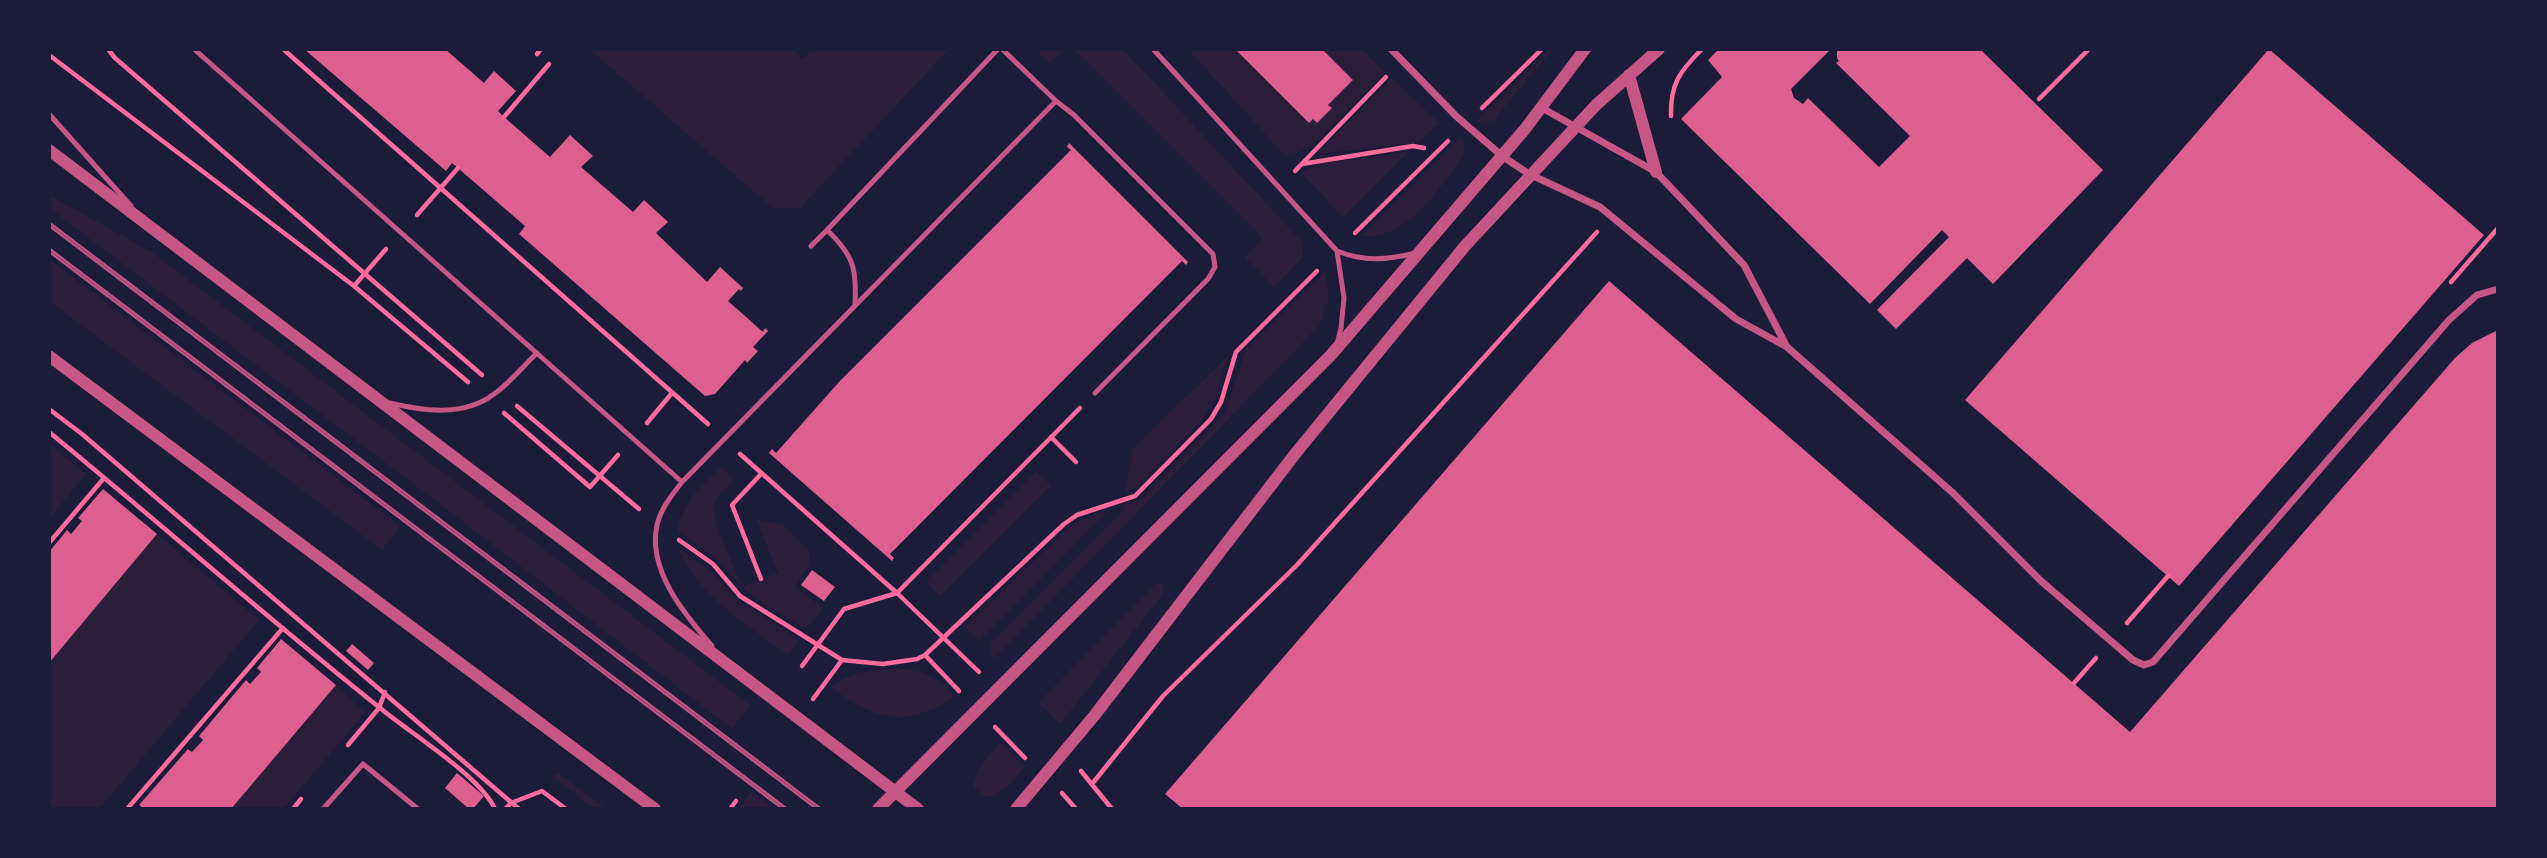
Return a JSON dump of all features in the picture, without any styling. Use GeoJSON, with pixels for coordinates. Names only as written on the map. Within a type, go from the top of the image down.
{"type":"FeatureCollection","features":[{"type":"Feature","properties":{"kind":"street"},"geometry":{"type":"LineString","coordinates":[[1391,49],[1465,125],[1502,156],[1529,174],[1592,202],[1736,319],[1787,347],[1953,493],[2040,582],[2133,660],[2144,665],[2153,662],[2449,320],[2477,295],[2498,289]]}},
{"type":"Feature","properties":{"kind":"street"},"geometry":{"type":"LineString","coordinates":[[878,809],[1331,355],[1542,108],[1585,49]]}},
{"type":"Feature","properties":{"kind":"street"},"geometry":{"type":"LineString","coordinates":[[1016,809],[1102,705],[1295,454],[1465,246],[1576,125],[1659,49]]}},
{"type":"Feature","properties":{"kind":"street"},"geometry":{"type":"LineString","coordinates":[[1629,75],[1657,172]]}},
{"type":"Feature","properties":{"kind":"street"},"geometry":{"type":"LineString","coordinates":[[1542,108],[1657,172],[1744,265],[1787,347]]}},
{"type":"Feature","properties":{"kind":"street"},"geometry":{"type":"LineString","coordinates":[[49,150],[918,809]]}},
{"type":"Feature","properties":{"kind":"street"},"geometry":{"type":"LineString","coordinates":[[49,356],[655,809]]}},
{"type":"Feature","properties":{"kind":"lane"},"geometry":{"type":"LineString","coordinates":[[194,49],[682,482]]}},
{"type":"Feature","properties":{"kind":"lane"},"geometry":{"type":"LineString","coordinates":[[811,246],[1000,49],[1074,115],[1213,254],[1215,267],[1208,279],[1095,393]]}},
{"type":"Feature","properties":{"kind":"lane"},"geometry":{"type":"LineString","coordinates":[[1153,49],[1337,251],[1372,260],[1388,260],[1420,252]]}},
{"type":"Feature","properties":{"kind":"lane"},"geometry":{"type":"LineString","coordinates":[[732,666],[693,622],[668,585],[656,554],[657,524],[665,507],[682,482],[1056,101]]}},
{"type":"Feature","properties":{"kind":"lane"},"geometry":{"type":"LineString","coordinates":[[49,114],[147,224]]}},
{"type":"Feature","properties":{"kind":"lane"},"geometry":{"type":"LineString","coordinates":[[49,224],[819,809]]}},
{"type":"Feature","properties":{"kind":"lane"},"geometry":{"type":"LineString","coordinates":[[827,230],[844,246],[853,263],[856,281],[855,305]]}},
{"type":"Feature","properties":{"kind":"lane"},"geometry":{"type":"LineString","coordinates":[[49,250],[785,809]]}},
{"type":"Feature","properties":{"kind":"lane"},"geometry":{"type":"LineString","coordinates":[[1331,355],[1341,328],[1344,308],[1344,287],[1337,251]]}},
{"type":"Feature","properties":{"kind":"lane"},"geometry":{"type":"LineString","coordinates":[[382,401],[410,408],[450,410],[478,403],[500,390],[537,353]]}},
{"type":"Feature","properties":{"kind":"lane"},"geometry":{"type":"LineString","coordinates":[[323,809],[363,764],[418,809]]}},
{"type":"Feature","properties":{"kind":"path"},"geometry":{"type":"LineString","coordinates":[[108,49],[115,58],[598,477],[713,564],[740,596],[842,660],[883,664],[925,656],[1064,524],[1077,515],[1135,496],[1211,419],[1221,402],[1236,352],[1542,49]]}},
{"type":"Feature","properties":{"kind":"path"},"geometry":{"type":"LineString","coordinates":[[284,49],[711,428]]}},
{"type":"Feature","properties":{"kind":"path"},"geometry":{"type":"LineString","coordinates":[[537,54],[541,49]]}},
{"type":"Feature","properties":{"kind":"path"},"geometry":{"type":"LineString","coordinates":[[1673,125],[1670,115],[1671,93],[1680,71],[1702,49]]}},
{"type":"Feature","properties":{"kind":"path"},"geometry":{"type":"LineString","coordinates":[[2039,99],[2089,49]]}},
{"type":"Feature","properties":{"kind":"path"},"geometry":{"type":"LineString","coordinates":[[49,55],[354,286],[386,249]]}},
{"type":"Feature","properties":{"kind":"path"},"geometry":{"type":"LineString","coordinates":[[1279,187],[1402,60]]}},
{"type":"Feature","properties":{"kind":"path"},"geometry":{"type":"LineString","coordinates":[[503,117],[549,64]]}},
{"type":"Feature","properties":{"kind":"path"},"geometry":{"type":"LineString","coordinates":[[1301,164],[1413,146],[1424,148]]}},
{"type":"Feature","properties":{"kind":"path"},"geometry":{"type":"LineString","coordinates":[[414,217],[458,168]]}},
{"type":"Feature","properties":{"kind":"path"},"geometry":{"type":"LineString","coordinates":[[1092,784],[1163,696],[1297,565],[1612,216]]}},
{"type":"Feature","properties":{"kind":"path"},"geometry":{"type":"LineString","coordinates":[[664,403],[672,393]]}},
{"type":"Feature","properties":{"kind":"path"},"geometry":{"type":"LineString","coordinates":[[802,666],[844,609],[897,593],[1095,393]]}},
{"type":"Feature","properties":{"kind":"path"},"geometry":{"type":"LineString","coordinates":[[49,409],[82,434],[519,809]]}},
{"type":"Feature","properties":{"kind":"path"},"geometry":{"type":"LineString","coordinates":[[49,432],[379,708],[466,775],[490,797],[495,809]]}},
{"type":"Feature","properties":{"kind":"path"},"geometry":{"type":"LineString","coordinates":[[1051,437],[1076,462]]}},
{"type":"Feature","properties":{"kind":"path"},"geometry":{"type":"LineString","coordinates":[[761,579],[732,505],[761,474],[897,593],[980,673]]}},
{"type":"Feature","properties":{"kind":"path"},"geometry":{"type":"LineString","coordinates":[[49,543],[104,478]]}},
{"type":"Feature","properties":{"kind":"path"},"geometry":{"type":"LineString","coordinates":[[127,809],[283,628]]}},
{"type":"Feature","properties":{"kind":"path"},"geometry":{"type":"LineString","coordinates":[[925,656],[961,692]]}},
{"type":"Feature","properties":{"kind":"path"},"geometry":{"type":"LineString","coordinates":[[825,683],[842,660]]}},
{"type":"Feature","properties":{"kind":"path"},"geometry":{"type":"LineString","coordinates":[[1005,737],[1029,761]]}},
{"type":"Feature","properties":{"kind":"path"},"geometry":{"type":"LineString","coordinates":[[1078,768],[1112,809]]}},
{"type":"Feature","properties":{"kind":"path"},"geometry":{"type":"LineString","coordinates":[[505,809],[511,803],[542,791],[566,809]]}},
{"type":"Feature","properties":{"kind":"path"},"geometry":{"type":"LineString","coordinates":[[1062,794],[1076,809]]}},
{"type":"Feature","properties":{"kind":"shaded area"},"geometry":{"type":"Polygon","coordinates":[[[589,49],[792,49],[803,59],[812,49],[949,49],[800,208],[774,209],[589,49]]]}},
{"type":"Feature","properties":{"kind":"shaded area"},"geometry":{"type":"Polygon","coordinates":[[[1036,49],[1065,49],[1049,64],[1036,49]]]}},
{"type":"Feature","properties":{"kind":"shaded area"},"geometry":{"type":"Polygon","coordinates":[[[1074,49],[1123,49],[1303,243],[1303,257],[1274,288],[1245,257],[1263,238],[1074,49]]]}},
{"type":"Feature","properties":{"kind":"shaded area"},"geometry":{"type":"Polygon","coordinates":[[[1188,49],[1235,49],[1309,123],[1313,119],[1317,123],[1331,109],[1328,105],[1353,80],[1322,49],[1361,49],[1385,72],[1308,149],[1285,156],[1188,49]]]}},
{"type":"Feature","properties":{"kind":"shaded area"},"geometry":{"type":"Polygon","coordinates":[[[1553,49],[1493,121],[1476,123],[1490,106],[1553,49]]]}},
{"type":"Feature","properties":{"kind":"shaded area"},"geometry":{"type":"Polygon","coordinates":[[[1392,78],[1439,123],[1418,143],[1317,154],[1392,78]]]}},
{"type":"Feature","properties":{"kind":"shaded area"},"geometry":{"type":"Polygon","coordinates":[[[1462,136],[1465,154],[1421,209],[1394,230],[1379,235],[1362,236],[1462,136]]]}},
{"type":"Feature","properties":{"kind":"shaded area"},"geometry":{"type":"Polygon","coordinates":[[[1408,152],[1343,218],[1301,172],[1320,164],[1408,152]]]}},
{"type":"Feature","properties":{"kind":"shaded area"},"geometry":{"type":"Polygon","coordinates":[[[49,195],[153,253],[750,705],[732,729],[49,208],[49,195]]]}},
{"type":"Feature","properties":{"kind":"shaded area"},"geometry":{"type":"Polygon","coordinates":[[[49,259],[400,526],[382,550],[49,301],[49,259]]]}},
{"type":"Feature","properties":{"kind":"shaded area"},"geometry":{"type":"Polygon","coordinates":[[[1325,272],[1329,297],[1320,325],[994,659],[990,644],[1122,512],[1123,504],[1140,500],[1147,494],[1224,414],[1246,349],[1325,272]]]}},
{"type":"Feature","properties":{"kind":"shaded area"},"geometry":{"type":"Polygon","coordinates":[[[1229,355],[1216,397],[1202,420],[1136,488],[1125,492],[1132,449],[1229,355]]]}},
{"type":"Feature","properties":{"kind":"shaded area"},"geometry":{"type":"Polygon","coordinates":[[[49,444],[86,474],[49,519],[49,444]]]}},
{"type":"Feature","properties":{"kind":"shaded area"},"geometry":{"type":"Polygon","coordinates":[[[721,467],[734,480],[720,494],[713,508],[720,534],[742,586],[778,573],[756,519],[783,525],[809,551],[810,565],[795,586],[823,608],[806,630],[749,594],[716,559],[678,531],[688,503],[721,467]]]}},
{"type":"Feature","properties":{"kind":"shaded area"},"geometry":{"type":"Polygon","coordinates":[[[1037,471],[1051,486],[940,596],[926,581],[1037,471]]]}},
{"type":"Feature","properties":{"kind":"shaded area"},"geometry":{"type":"Polygon","coordinates":[[[1109,510],[979,641],[965,627],[1066,530],[1079,521],[1109,510]]]}},
{"type":"Feature","properties":{"kind":"shaded area"},"geometry":{"type":"Polygon","coordinates":[[[157,534],[259,620],[99,809],[49,809],[49,663],[157,534]]]}},
{"type":"Feature","properties":{"kind":"shaded area"},"geometry":{"type":"Polygon","coordinates":[[[678,547],[715,575],[737,600],[799,640],[788,655],[740,621],[710,595],[686,564],[678,547]]]}},
{"type":"Feature","properties":{"kind":"shaded area"},"geometry":{"type":"Polygon","coordinates":[[[1160,583],[1164,593],[1060,724],[1038,703],[1155,584],[1160,583]]]}},
{"type":"Feature","properties":{"kind":"shaded area"},"geometry":{"type":"Polygon","coordinates":[[[905,669],[933,678],[956,696],[922,713],[892,717],[863,708],[832,688],[857,673],[905,669]]]}},
{"type":"Feature","properties":{"kind":"shaded area"},"geometry":{"type":"Polygon","coordinates":[[[336,685],[365,713],[283,809],[231,809],[336,685]]]}},
{"type":"Feature","properties":{"kind":"shaded area"},"geometry":{"type":"Polygon","coordinates":[[[1000,742],[1025,767],[1007,787],[993,797],[982,795],[973,785],[979,768],[1000,742]]]}},
{"type":"Feature","properties":{"kind":"shaded area"},"geometry":{"type":"Polygon","coordinates":[[[557,772],[607,809],[595,809],[553,777],[557,772]]]}},
{"type":"Feature","properties":{"kind":"shaded area"},"geometry":{"type":"Polygon","coordinates":[[[750,793],[754,793],[774,809],[738,809],[750,793]]]}},
{"type":"Feature","properties":{"kind":"building"},"geometry":{"type":"Polygon","coordinates":[[[304,49],[445,49],[484,83],[494,71],[516,91],[498,111],[504,117],[550,157],[570,135],[593,156],[581,167],[633,212],[644,200],[668,222],[656,233],[707,282],[720,267],[743,288],[728,301],[763,332],[765,328],[768,331],[753,347],[758,351],[747,363],[745,360],[715,394],[705,396],[519,234],[525,226],[452,163],[446,171],[304,49]]]}},
{"type":"Feature","properties":{"kind":"building"},"geometry":{"type":"Polygon","coordinates":[[[1235,49],[1322,49],[1353,80],[1328,105],[1332,108],[1317,123],[1313,119],[1309,123],[1235,49]]]}},
{"type":"Feature","properties":{"kind":"building"},"geometry":{"type":"Polygon","coordinates":[[[1719,49],[1831,49],[1791,89],[1794,98],[1803,104],[1808,98],[1879,167],[1910,136],[1836,63],[1839,61],[1837,49],[1980,49],[2103,170],[1993,284],[1967,258],[1896,329],[1877,310],[1949,237],[1942,230],[1870,304],[1681,119],[1722,77],[1708,60],[1719,49]]]}},
{"type":"Feature","properties":{"kind":"building"},"geometry":{"type":"Polygon","coordinates":[[[2269,49],[2484,235],[2179,586],[1965,400],[2269,49]]]}},
{"type":"Feature","properties":{"kind":"building"},"geometry":{"type":"Polygon","coordinates":[[[1069,143],[1188,262],[1186,265],[1182,261],[890,554],[894,558],[892,561],[769,453],[772,449],[776,453],[839,382],[1071,150],[1067,147],[1069,143]]]}},
{"type":"Feature","properties":{"kind":"building"},"geometry":{"type":"Polygon","coordinates":[[[1609,281],[2130,732],[2455,358],[2472,343],[2498,330],[2498,809],[1183,809],[1165,794],[1609,281]]]}},
{"type":"Feature","properties":{"kind":"building"},"geometry":{"type":"Polygon","coordinates":[[[103,489],[157,534],[49,663],[49,552],[67,530],[71,534],[82,521],[78,518],[103,489]]]}},
{"type":"Feature","properties":{"kind":"building"},"geometry":{"type":"Polygon","coordinates":[[[812,570],[835,587],[824,601],[801,585],[812,570]]]}},
{"type":"Feature","properties":{"kind":"building"},"geometry":{"type":"Polygon","coordinates":[[[281,639],[336,685],[231,809],[144,809],[139,805],[188,749],[192,752],[203,740],[199,736],[246,680],[250,684],[261,672],[257,668],[281,639]]]}},
{"type":"Feature","properties":{"kind":"building"},"geometry":{"type":"Polygon","coordinates":[[[352,644],[374,663],[368,670],[346,651],[352,644]]]}},
{"type":"Feature","properties":{"kind":"building"},"geometry":{"type":"Polygon","coordinates":[[[457,773],[484,796],[473,809],[469,809],[445,788],[457,773]]]}},
{"type":"Feature","properties":{"kind":"tram line"},"geometry":{"type":"LineString","coordinates":[[49,224],[819,809]]}},
{"type":"Feature","properties":{"kind":"tram line"},"geometry":{"type":"LineString","coordinates":[[49,250],[785,809]]}}]}
